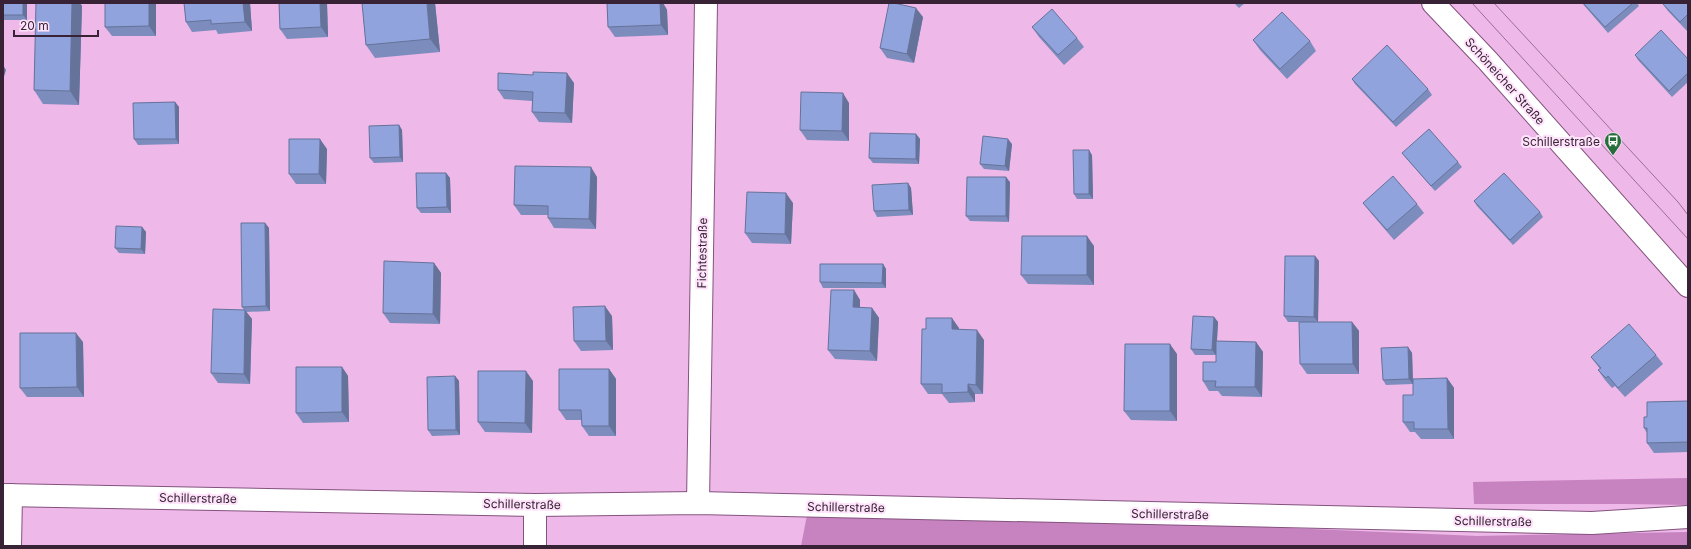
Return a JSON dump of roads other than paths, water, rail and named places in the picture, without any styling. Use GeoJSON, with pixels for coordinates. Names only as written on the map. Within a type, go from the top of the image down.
{"type":"FeatureCollection","features":[{"type":"Feature","properties":{"kind":"street","name":"Fichtestraße"},"geometry":{"type":"LineString","coordinates":[[698,503],[706,3]]}},
{"type":"Feature","properties":{"kind":"street","name":"Schöneicher Straße"},"geometry":{"type":"LineString","coordinates":[[1433,3],[1492,66],[1688,286]]}},
{"type":"Feature","properties":{"kind":"street","name":"Schillerstraße"},"geometry":{"type":"LineString","coordinates":[[7,495],[535,505],[698,503],[1592,523],[1688,517]]}},
{"type":"Feature","properties":{"kind":"street"},"geometry":{"type":"LineString","coordinates":[[7,495],[10,546]]}},
{"type":"Feature","properties":{"kind":"street"},"geometry":{"type":"LineString","coordinates":[[535,505],[535,546]]}},
{"type":"Feature","properties":{"kind":"tram line"},"geometry":{"type":"LineString","coordinates":[[1472,3],[1688,239]]}},
{"type":"Feature","properties":{"kind":"tram line"},"geometry":{"type":"LineString","coordinates":[[1494,3],[1678,202],[1688,215]]}},
{"type":"Feature","properties":{"kind":"place","name":"Schillerstraße"},"geometry":{"type":"Point","coordinates":[1613,156]}}]}
